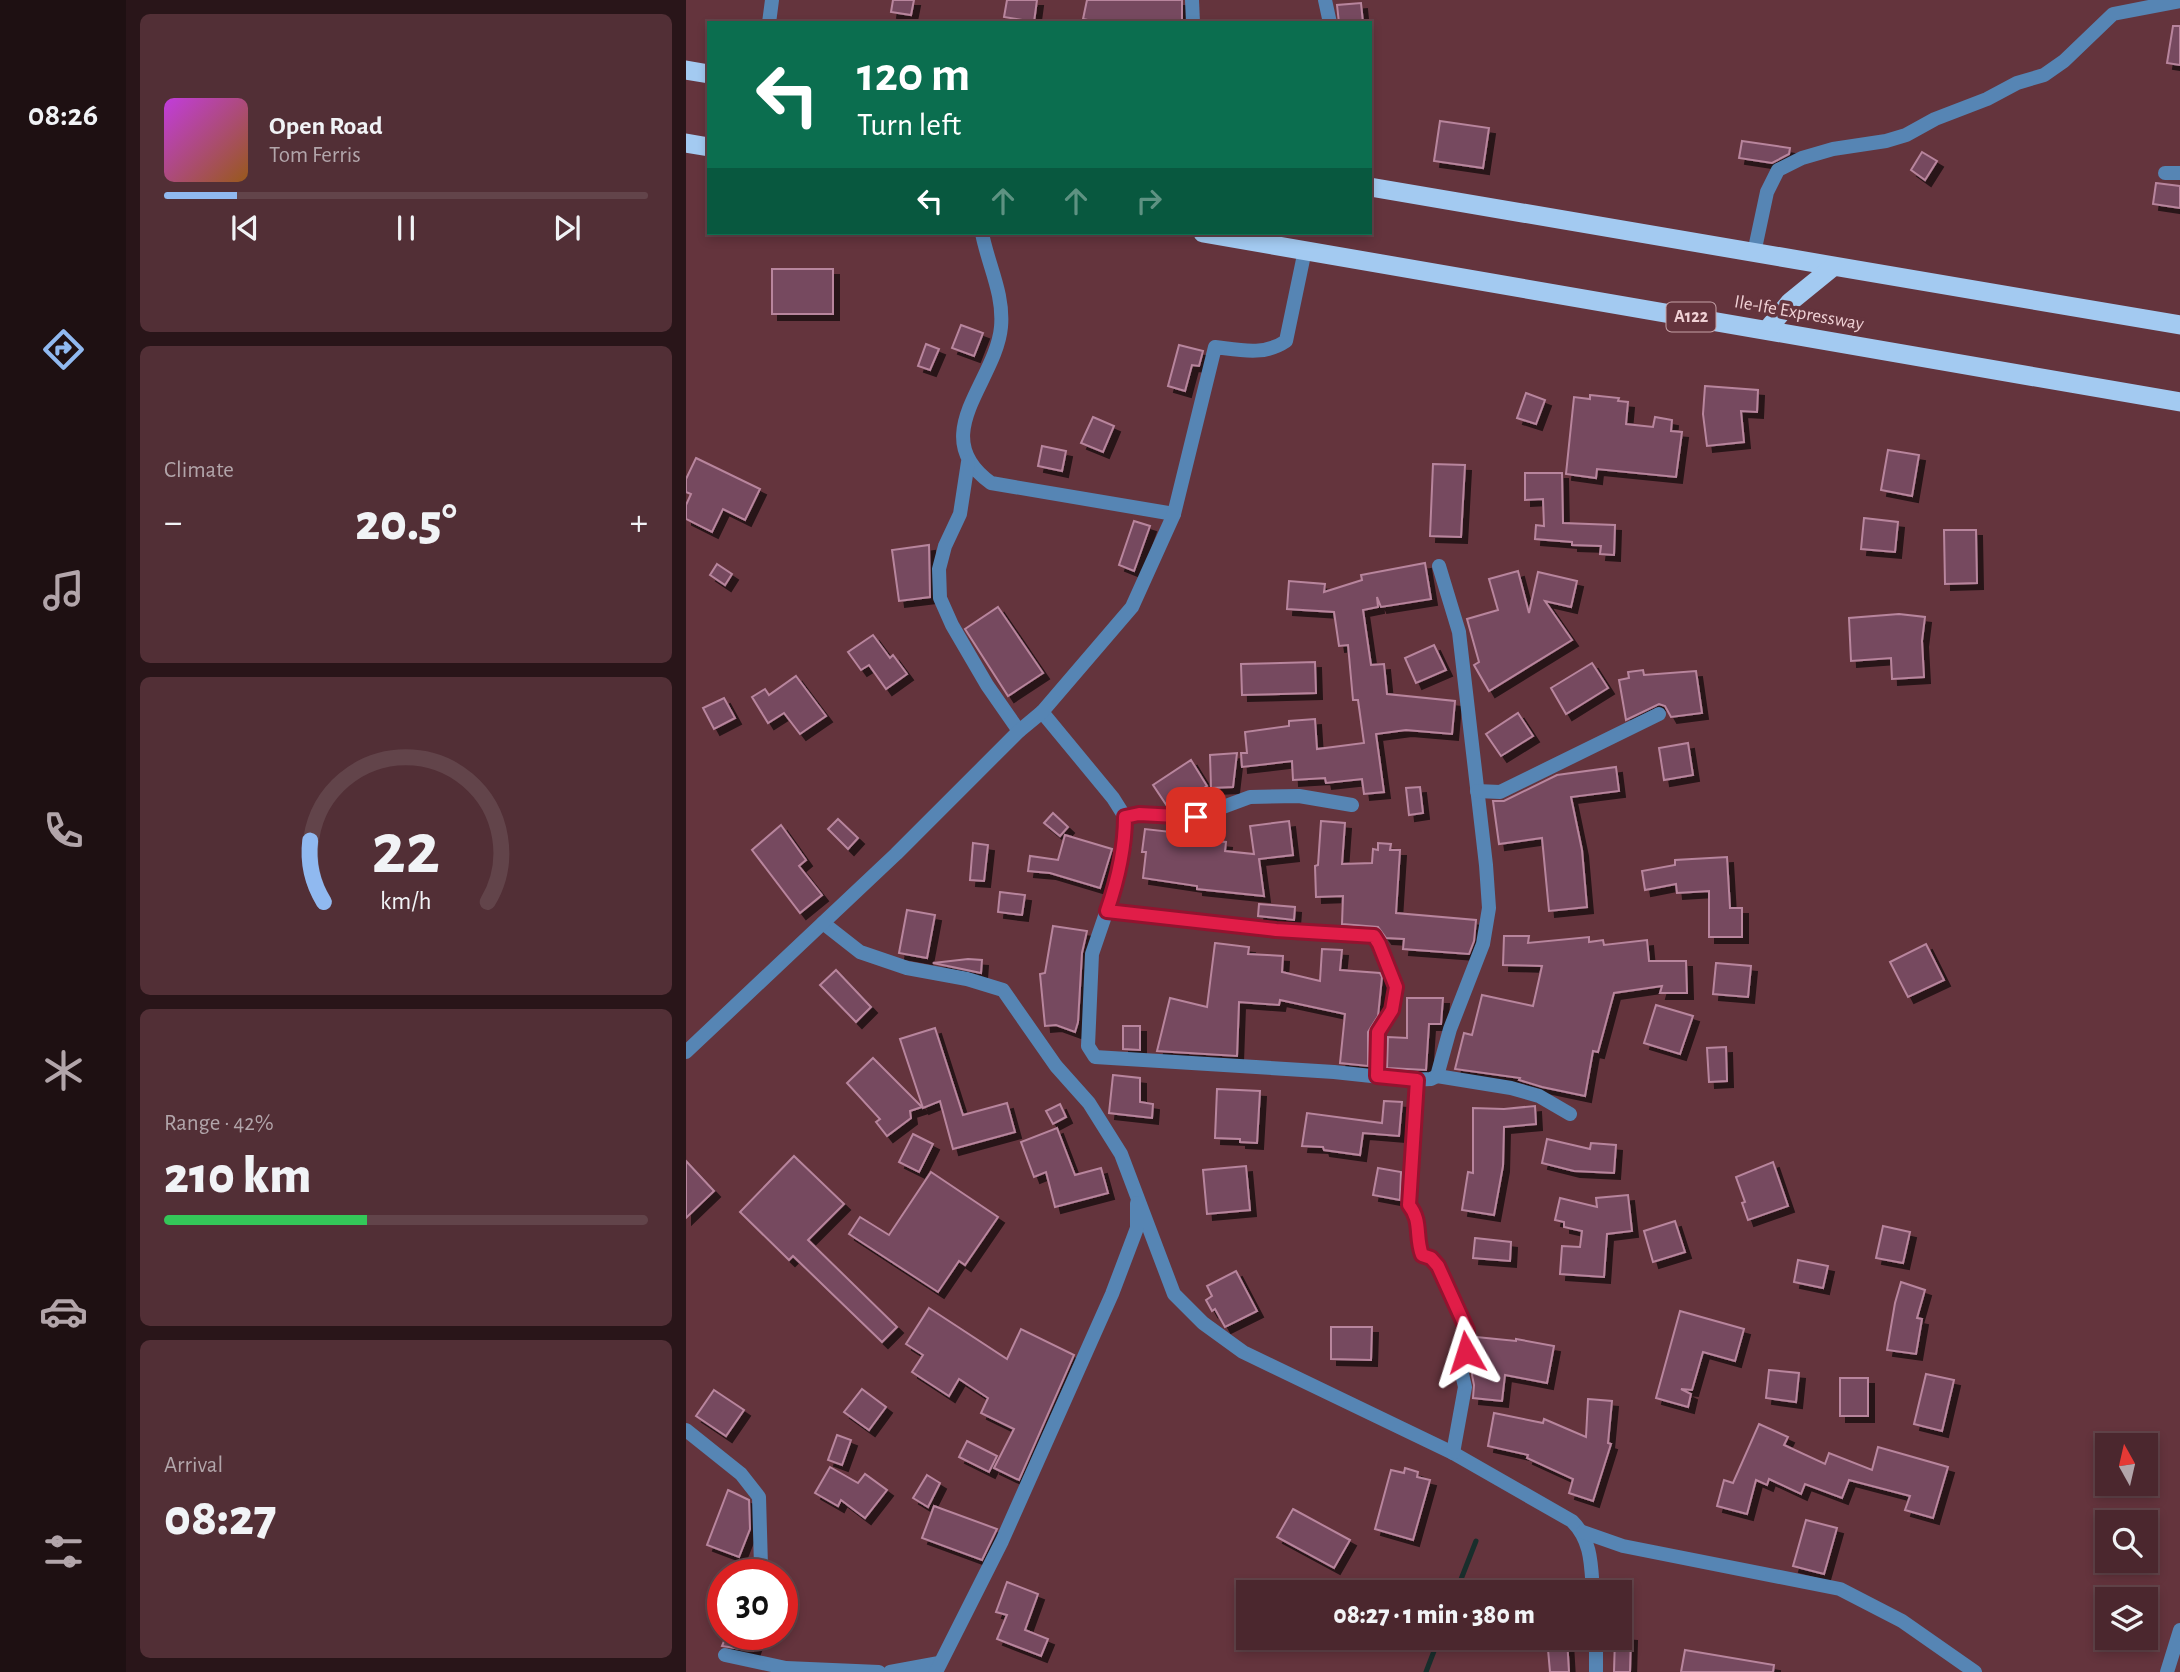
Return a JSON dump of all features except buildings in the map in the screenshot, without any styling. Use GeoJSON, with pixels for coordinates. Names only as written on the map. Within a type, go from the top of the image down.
{"type":"FeatureCollection","features":[{"type":"Feature","properties":{"kind":"highway"},"geometry":{"type":"LineString","coordinates":[[686,70],[707,74]]}},
{"type":"Feature","properties":{"kind":"highway"},"geometry":{"type":"LineString","coordinates":[[686,143],[707,147]]}},
{"type":"Feature","properties":{"kind":"highway"},"geometry":{"type":"LineString","coordinates":[[1372,187],[2180,325]]}},
{"type":"Feature","properties":{"kind":"highway","name":"Ile-Ife Expressway"},"geometry":{"type":"LineString","coordinates":[[1215,235],[2180,402]]}},
{"type":"Feature","properties":{"kind":"highway"},"geometry":{"type":"LineString","coordinates":[[1767,330],[1790,302],[1833,267]]}},
{"type":"Feature","properties":{"kind":"street"},"geometry":{"type":"LineString","coordinates":[[769,21],[772,0]]}},
{"type":"Feature","properties":{"kind":"street"},"geometry":{"type":"LineString","coordinates":[[1192,0],[1193,21]]}},
{"type":"Feature","properties":{"kind":"street"},"geometry":{"type":"LineString","coordinates":[[1325,0],[1330,21]]}},
{"type":"Feature","properties":{"kind":"street"},"geometry":{"type":"LineString","coordinates":[[1754,253],[1767,192],[1778,170],[1802,158],[1833,149],[1886,141],[1906,135],[1935,118],[1987,99],[2017,83],[2044,75],[2064,61],[2113,14],[2180,1]]}},
{"type":"Feature","properties":{"kind":"street"},"geometry":{"type":"LineString","coordinates":[[983,235],[1002,302],[1001,331],[986,371],[972,398],[964,429],[963,447],[968,462],[977,473],[991,482],[1174,514]]}},
{"type":"Feature","properties":{"kind":"street"},"geometry":{"type":"LineString","coordinates":[[686,1052],[897,854],[1018,731],[1042,712],[1132,607],[1174,514],[1214,347],[1274,350],[1286,341],[1305,250]]}},
{"type":"Feature","properties":{"kind":"street"},"geometry":{"type":"LineString","coordinates":[[968,462],[960,514],[945,547],[939,569],[940,597],[952,625],[1018,731]]}},
{"type":"Feature","properties":{"kind":"street"},"geometry":{"type":"LineString","coordinates":[[1437,1076],[1450,1029],[1483,944],[1489,908],[1459,632],[1440,566]]}},
{"type":"Feature","properties":{"kind":"street"},"geometry":{"type":"LineString","coordinates":[[1042,712],[1113,798],[1125,817],[1125,843],[1117,881],[1092,954],[1087,1046],[1095,1057],[1417,1080],[1437,1076],[1511,1088],[1539,1096],[1570,1114]]}},
{"type":"Feature","properties":{"kind":"street"},"geometry":{"type":"LineString","coordinates":[[1477,791],[1500,792],[1659,714]]}},
{"type":"Feature","properties":{"kind":"street"},"geometry":{"type":"LineString","coordinates":[[1125,817],[1139,814],[1196,817],[1251,797],[1299,796],[1352,805]]}},
{"type":"Feature","properties":{"kind":"street"},"geometry":{"type":"LineString","coordinates":[[1107,911],[1276,930],[1374,936],[1396,987],[1392,1010],[1378,1032],[1377,1076]]}},
{"type":"Feature","properties":{"kind":"street"},"geometry":{"type":"LineString","coordinates":[[823,923],[860,952],[907,968],[967,979],[1003,990],[1056,1066],[1089,1103],[1121,1154],[1174,1294],[1203,1323],[1243,1352],[1453,1453],[1572,1521],[1583,1532],[1590,1549],[1592,1580]]}},
{"type":"Feature","properties":{"kind":"street"},"geometry":{"type":"LineString","coordinates":[[1417,1080],[1409,1205],[1417,1215],[1418,1242],[1422,1255],[1431,1258],[1438,1266],[1467,1330],[1462,1374],[1465,1387],[1453,1453]]}},
{"type":"Feature","properties":{"kind":"street"},"geometry":{"type":"LineString","coordinates":[[890,1672],[938,1668],[1002,1541],[1112,1294],[1137,1228],[1137,1194]]}},
{"type":"Feature","properties":{"kind":"street"},"geometry":{"type":"LineString","coordinates":[[686,1430],[741,1474],[759,1497],[761,1559]]}},
{"type":"Feature","properties":{"kind":"street"},"geometry":{"type":"LineString","coordinates":[[1583,1532],[1623,1546],[1840,1589],[1902,1621],[1975,1672]]}},
{"type":"Feature","properties":{"kind":"street"},"geometry":{"type":"LineString","coordinates":[[2167,1672],[2180,1630]]}},
{"type":"Feature","properties":{"kind":"street"},"geometry":{"type":"LineString","coordinates":[[1595,1650],[1596,1672]]}},
{"type":"Feature","properties":{"kind":"street"},"geometry":{"type":"LineString","coordinates":[[725,1655],[786,1668],[879,1672]]}},
{"type":"Feature","properties":{"kind":"waterway"},"geometry":{"type":"LineString","coordinates":[[1461,1580],[1476,1541]]}},
{"type":"Feature","properties":{"kind":"waterway"},"geometry":{"type":"LineString","coordinates":[[1426,1672],[1434,1650]]}},
{"type":"Feature","properties":{"kind":"route"},"geometry":{"type":"LineString","coordinates":[[1196,817],[1139,814],[1125,817],[1125,843],[1107,911],[1276,930],[1374,936],[1396,987],[1392,1010],[1378,1032],[1377,1076],[1417,1080],[1409,1205],[1417,1215],[1418,1242],[1422,1255],[1431,1258],[1438,1266],[1456,1301],[1467,1330],[1466,1352]]}}]}
